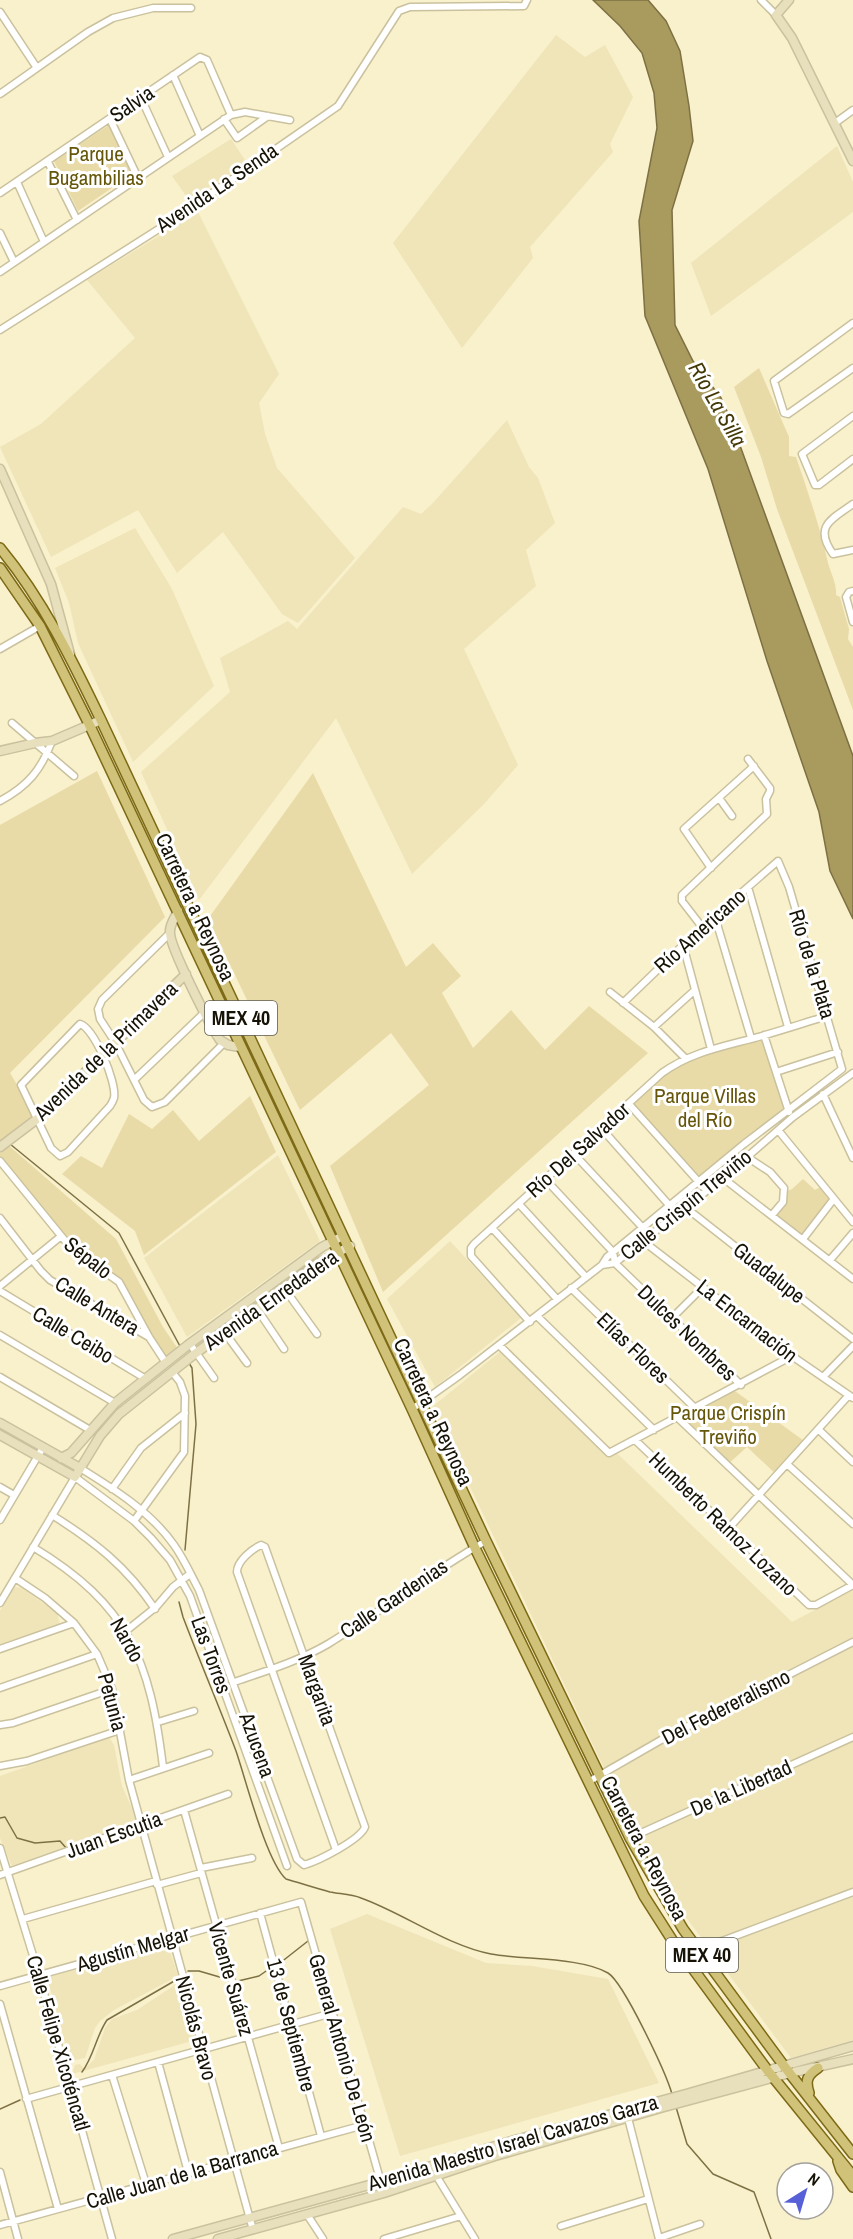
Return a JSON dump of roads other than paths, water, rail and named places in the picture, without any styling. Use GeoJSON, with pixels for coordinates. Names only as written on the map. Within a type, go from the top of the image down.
{"type":"FeatureCollection","features":[{"type":"Feature","properties":{"kind":"main road","name":"MEX 40"},"geometry":{"type":"LineString","coordinates":[[0,548],[24,578],[71,658]]}},
{"type":"Feature","properties":{"kind":"main road","name":"MEX 40"},"geometry":{"type":"LineString","coordinates":[[0,568],[40,626]]}},
{"type":"Feature","properties":{"kind":"main road","name":"Carretera a Reynosa"},"geometry":{"type":"LineString","coordinates":[[40,626],[166,884],[475,1548],[644,1896],[674,1943],[770,2074],[853,2176]]}},
{"type":"Feature","properties":{"kind":"main road","name":"Carretera a Reynosa"},"geometry":{"type":"LineString","coordinates":[[71,658],[350,1246],[486,1541],[630,1838],[661,1894],[698,1950],[853,2154]]}},
{"type":"Feature","properties":{"kind":"main road"},"geometry":{"type":"LineString","coordinates":[[166,884],[177,901],[192,911]]}},
{"type":"Feature","properties":{"kind":"main road"},"geometry":{"type":"LineString","coordinates":[[674,1943],[685,1942],[750,2027],[763,2037]]}},
{"type":"Feature","properties":{"kind":"main road"},"geometry":{"type":"LineString","coordinates":[[811,2098],[807,2079],[811,2072],[818,2068]]}},
{"type":"Feature","properties":{"kind":"main road"},"geometry":{"type":"LineString","coordinates":[[839,2158],[838,2165],[853,2187]]}},
{"type":"Feature","properties":{"kind":"street"},"geometry":{"type":"LineString","coordinates":[[761,0],[776,15],[792,38],[853,161]]}},
{"type":"Feature","properties":{"kind":"street"},"geometry":{"type":"LineString","coordinates":[[776,15],[789,0]]}},
{"type":"Feature","properties":{"kind":"street","name":"Avenida La Senda"},"geometry":{"type":"LineString","coordinates":[[0,330],[168,223],[338,106],[399,11],[410,7],[526,2]]}},
{"type":"Feature","properties":{"kind":"street"},"geometry":{"type":"LineString","coordinates":[[0,94],[88,32],[113,18],[153,8],[190,8]]}},
{"type":"Feature","properties":{"kind":"street"},"geometry":{"type":"LineString","coordinates":[[0,12],[37,68]]}},
{"type":"Feature","properties":{"kind":"street","name":"Salvia"},"geometry":{"type":"LineString","coordinates":[[0,193],[200,57],[207,60],[227,117]]}},
{"type":"Feature","properties":{"kind":"street"},"geometry":{"type":"LineString","coordinates":[[173,75],[200,136]]}},
{"type":"Feature","properties":{"kind":"street"},"geometry":{"type":"LineString","coordinates":[[141,98],[168,157]]}},
{"type":"Feature","properties":{"kind":"street"},"geometry":{"type":"LineString","coordinates":[[835,123],[853,110]]}},
{"type":"Feature","properties":{"kind":"street"},"geometry":{"type":"LineString","coordinates":[[0,272],[227,117],[245,112],[290,120]]}},
{"type":"Feature","properties":{"kind":"street"},"geometry":{"type":"LineString","coordinates":[[227,117],[237,138],[268,116]]}},
{"type":"Feature","properties":{"kind":"street"},"geometry":{"type":"LineString","coordinates":[[110,119],[138,178]]}},
{"type":"Feature","properties":{"kind":"street"},"geometry":{"type":"LineString","coordinates":[[48,162],[77,220]]}},
{"type":"Feature","properties":{"kind":"street"},"geometry":{"type":"LineString","coordinates":[[17,182],[44,242]]}},
{"type":"Feature","properties":{"kind":"street"},"geometry":{"type":"LineString","coordinates":[[0,233],[14,262]]}},
{"type":"Feature","properties":{"kind":"street"},"geometry":{"type":"LineString","coordinates":[[853,323],[774,381],[786,414],[853,368]]}},
{"type":"Feature","properties":{"kind":"street"},"geometry":{"type":"LineString","coordinates":[[853,416],[802,454],[815,485],[819,485],[853,459]]}},
{"type":"Feature","properties":{"kind":"street"},"geometry":{"type":"LineString","coordinates":[[0,469],[51,584],[71,658]]}},
{"type":"Feature","properties":{"kind":"street"},"geometry":{"type":"LineString","coordinates":[[853,504],[825,526],[829,548],[834,554],[853,550]]}},
{"type":"Feature","properties":{"kind":"street"},"geometry":{"type":"LineString","coordinates":[[850,593],[846,597],[853,622]]}},
{"type":"Feature","properties":{"kind":"street"},"geometry":{"type":"LineString","coordinates":[[0,649],[40,626]]}},
{"type":"Feature","properties":{"kind":"street"},"geometry":{"type":"LineString","coordinates":[[0,751],[52,741],[101,720]]}},
{"type":"Feature","properties":{"kind":"street"},"geometry":{"type":"LineString","coordinates":[[12,723],[74,776]]}},
{"type":"Feature","properties":{"kind":"street"},"geometry":{"type":"LineString","coordinates":[[0,801],[24,787],[38,770],[52,741]]}},
{"type":"Feature","properties":{"kind":"street"},"geometry":{"type":"LineString","coordinates":[[702,927],[682,898],[767,814],[766,799],[770,788],[748,759]]}},
{"type":"Feature","properties":{"kind":"street"},"geometry":{"type":"LineString","coordinates":[[711,868],[684,829],[754,766]]}},
{"type":"Feature","properties":{"kind":"street"},"geometry":{"type":"LineString","coordinates":[[719,798],[732,816]]}},
{"type":"Feature","properties":{"kind":"street","name":"Río Americano"},"geometry":{"type":"LineString","coordinates":[[623,1003],[702,927],[778,861]]}},
{"type":"Feature","properties":{"kind":"street","name":"Río de la Plata"},"geometry":{"type":"LineString","coordinates":[[778,861],[789,887],[842,1069]]}},
{"type":"Feature","properties":{"kind":"street"},"geometry":{"type":"LineString","coordinates":[[748,887],[788,1027]]}},
{"type":"Feature","properties":{"kind":"street"},"geometry":{"type":"LineString","coordinates":[[178,911],[172,921],[170,934],[102,1000],[98,1009],[100,1019],[144,1100],[152,1107],[165,1102],[224,1043]]}},
{"type":"Feature","properties":{"kind":"street"},"geometry":{"type":"LineString","coordinates":[[715,917],[751,1038]]}},
{"type":"Feature","properties":{"kind":"street","name":"Avenida de la Primavera"},"geometry":{"type":"LineString","coordinates":[[3,1145],[37,1119],[186,974],[170,934]]}},
{"type":"Feature","properties":{"kind":"street"},"geometry":{"type":"LineString","coordinates":[[683,945],[711,1049]]}},
{"type":"Feature","properties":{"kind":"street"},"geometry":{"type":"LineString","coordinates":[[186,974],[217,1037],[224,1043],[240,1047]]}},
{"type":"Feature","properties":{"kind":"street"},"geometry":{"type":"LineString","coordinates":[[654,1027],[695,990]]}},
{"type":"Feature","properties":{"kind":"street"},"geometry":{"type":"LineString","coordinates":[[610,992],[654,1027],[685,1058]]}},
{"type":"Feature","properties":{"kind":"street"},"geometry":{"type":"LineString","coordinates":[[134,1080],[205,1012]]}},
{"type":"Feature","properties":{"kind":"street","name":"Río Del Salvador"},"geometry":{"type":"LineString","coordinates":[[530,1322],[471,1256],[471,1248],[662,1073],[685,1058],[827,1016]]}},
{"type":"Feature","properties":{"kind":"street"},"geometry":{"type":"LineString","coordinates":[[80,1024],[89,1030],[104,1054],[112,1077],[114,1098],[110,1106],[68,1152],[60,1156],[51,1148],[21,1085],[80,1024]]}},
{"type":"Feature","properties":{"kind":"street"},"geometry":{"type":"LineString","coordinates":[[764,1035],[788,1110],[793,1117]]}},
{"type":"Feature","properties":{"kind":"street"},"geometry":{"type":"LineString","coordinates":[[776,1072],[838,1052]]}},
{"type":"Feature","properties":{"kind":"street","name":"Calle Crispín Treviño"},"geometry":{"type":"LineString","coordinates":[[412,1409],[530,1322],[602,1265],[613,1252],[669,1205],[842,1069]]}},
{"type":"Feature","properties":{"kind":"street","name":"Calle Crispín Treviño"},"geometry":{"type":"LineString","coordinates":[[602,1265],[615,1263],[723,1178],[793,1117],[853,1073]]}},
{"type":"Feature","properties":{"kind":"street"},"geometry":{"type":"LineString","coordinates":[[823,1094],[853,1158]]}},
{"type":"Feature","properties":{"kind":"street"},"geometry":{"type":"LineString","coordinates":[[628,1104],[706,1190]]}},
{"type":"Feature","properties":{"kind":"street"},"geometry":{"type":"LineString","coordinates":[[602,1129],[669,1205]]}},
{"type":"Feature","properties":{"kind":"street"},"geometry":{"type":"LineString","coordinates":[[778,1130],[833,1200],[850,1213],[853,1222]]}},
{"type":"Feature","properties":{"kind":"street"},"geometry":{"type":"LineString","coordinates":[[574,1154],[642,1227]]}},
{"type":"Feature","properties":{"kind":"street"},"geometry":{"type":"LineString","coordinates":[[747,1157],[770,1172],[784,1188],[783,1202],[772,1215]]}},
{"type":"Feature","properties":{"kind":"street","name":"Sépalo"},"geometry":{"type":"LineString","coordinates":[[0,1161],[60,1237],[71,1248],[119,1282],[149,1337],[170,1360]]}},
{"type":"Feature","properties":{"kind":"street"},"geometry":{"type":"LineString","coordinates":[[723,1178],[853,1278]]}},
{"type":"Feature","properties":{"kind":"street"},"geometry":{"type":"LineString","coordinates":[[546,1179],[613,1252],[615,1263]]}},
{"type":"Feature","properties":{"kind":"street"},"geometry":{"type":"LineString","coordinates":[[803,1239],[833,1200]]}},
{"type":"Feature","properties":{"kind":"street"},"geometry":{"type":"LineString","coordinates":[[519,1204],[586,1277]]}},
{"type":"Feature","properties":{"kind":"street","name":"Guadalupe"},"geometry":{"type":"LineString","coordinates":[[685,1207],[853,1339]]}},
{"type":"Feature","properties":{"kind":"street","name":"Calle Antera"},"geometry":{"type":"LineString","coordinates":[[0,1218],[50,1280],[149,1337]]}},
{"type":"Feature","properties":{"kind":"street"},"geometry":{"type":"LineString","coordinates":[[492,1228],[557,1299]]}},
{"type":"Feature","properties":{"kind":"street"},"geometry":{"type":"LineString","coordinates":[[830,1260],[853,1233]]}},
{"type":"Feature","properties":{"kind":"street","name":"Avenida Enredadera"},"geometry":{"type":"LineString","coordinates":[[61,1458],[71,1453],[115,1402],[189,1344],[333,1241],[345,1236]]}},
{"type":"Feature","properties":{"kind":"street"},"geometry":{"type":"LineString","coordinates":[[0,1286],[60,1237]]}},
{"type":"Feature","properties":{"kind":"street","name":"La Encarnación"},"geometry":{"type":"LineString","coordinates":[[643,1241],[792,1356],[851,1397]]}},
{"type":"Feature","properties":{"kind":"street","name":"Avenida Enredadera"},"geometry":{"type":"LineString","coordinates":[[75,1477],[100,1436],[119,1414],[284,1288],[338,1251],[350,1246]]}},
{"type":"Feature","properties":{"kind":"street","name":"Dulces Nombres"},"geometry":{"type":"LineString","coordinates":[[615,1263],[741,1385]]}},
{"type":"Feature","properties":{"kind":"street"},"geometry":{"type":"LineString","coordinates":[[671,1319],[703,1287]]}},
{"type":"Feature","properties":{"kind":"street"},"geometry":{"type":"LineString","coordinates":[[284,1288],[317,1334]]}},
{"type":"Feature","properties":{"kind":"street","name":"Elías Flores"},"geometry":{"type":"LineString","coordinates":[[571,1288],[696,1409]]}},
{"type":"Feature","properties":{"kind":"street","name":"Calle Ceibo"},"geometry":{"type":"LineString","coordinates":[[0,1292],[146,1379]]}},
{"type":"Feature","properties":{"kind":"street"},"geometry":{"type":"LineString","coordinates":[[257,1309],[284,1349]]}},
{"type":"Feature","properties":{"kind":"street"},"geometry":{"type":"LineString","coordinates":[[537,1316],[654,1430]]}},
{"type":"Feature","properties":{"kind":"street"},"geometry":{"type":"LineString","coordinates":[[225,1333],[247,1363]]}},
{"type":"Feature","properties":{"kind":"street"},"geometry":{"type":"LineString","coordinates":[[0,1335],[115,1402]]}},
{"type":"Feature","properties":{"kind":"street"},"geometry":{"type":"LineString","coordinates":[[189,1344],[194,1355],[214,1378]]}},
{"type":"Feature","properties":{"kind":"street"},"geometry":{"type":"LineString","coordinates":[[500,1345],[609,1453],[696,1409],[792,1356]]}},
{"type":"Feature","properties":{"kind":"street"},"geometry":{"type":"LineString","coordinates":[[823,1377],[853,1346]]}},
{"type":"Feature","properties":{"kind":"street"},"geometry":{"type":"LineString","coordinates":[[134,1521],[184,1452],[184,1392],[176,1369],[170,1360]]}},
{"type":"Feature","properties":{"kind":"street"},"geometry":{"type":"LineString","coordinates":[[0,1377],[90,1430]]}},
{"type":"Feature","properties":{"kind":"street"},"geometry":{"type":"LineString","coordinates":[[728,1529],[851,1397]]}},
{"type":"Feature","properties":{"kind":"street"},"geometry":{"type":"LineString","coordinates":[[112,1489],[141,1448],[185,1413]]}},
{"type":"Feature","properties":{"kind":"street"},"geometry":{"type":"LineString","coordinates":[[678,1418],[853,1585]]}},
{"type":"Feature","properties":{"kind":"street"},"geometry":{"type":"LineString","coordinates":[[0,1423],[75,1477],[0,1604]]}},
{"type":"Feature","properties":{"kind":"street"},"geometry":{"type":"LineString","coordinates":[[819,1430],[853,1462]]}},
{"type":"Feature","properties":{"kind":"street"},"geometry":{"type":"LineString","coordinates":[[0,1435],[40,1453],[61,1458],[80,1468]]}},
{"type":"Feature","properties":{"kind":"street","name":"Humberto Ramoz Lozano"},"geometry":{"type":"LineString","coordinates":[[635,1440],[811,1606],[853,1585]]}},
{"type":"Feature","properties":{"kind":"street"},"geometry":{"type":"LineString","coordinates":[[0,1520],[40,1453]]}},
{"type":"Feature","properties":{"kind":"street"},"geometry":{"type":"LineString","coordinates":[[788,1465],[853,1524]]}},
{"type":"Feature","properties":{"kind":"street","name":"Las Torres"},"geometry":{"type":"LineString","coordinates":[[80,1468],[142,1511],[165,1533],[180,1554],[199,1590]]}},
{"type":"Feature","properties":{"kind":"street","name":"Las Torres"},"geometry":{"type":"LineString","coordinates":[[75,1477],[134,1521],[164,1551],[182,1580],[287,1866]]}},
{"type":"Feature","properties":{"kind":"street"},"geometry":{"type":"LineString","coordinates":[[0,1487],[14,1496]]}},
{"type":"Feature","properties":{"kind":"street"},"geometry":{"type":"LineString","coordinates":[[52,1515],[91,1540],[119,1564],[155,1609]]}},
{"type":"Feature","properties":{"kind":"street","name":"Calle Gardenias"},"geometry":{"type":"LineString","coordinates":[[234,1682],[305,1656],[328,1644],[443,1565],[486,1541]]}},
{"type":"Feature","properties":{"kind":"street","name":"Margarita"},"geometry":{"type":"LineString","coordinates":[[239,1563],[256,1548],[263,1546],[270,1558],[363,1817],[365,1827],[361,1835]]}},
{"type":"Feature","properties":{"kind":"street","name":"Nardo"},"geometry":{"type":"LineString","coordinates":[[33,1547],[69,1570],[90,1587],[126,1631],[146,1674],[158,1722],[163,1767]]}},
{"type":"Feature","properties":{"kind":"street","name":"Azucena"},"geometry":{"type":"LineString","coordinates":[[239,1563],[237,1572],[336,1850]]}},
{"type":"Feature","properties":{"kind":"street"},"geometry":{"type":"LineString","coordinates":[[126,1631],[155,1609],[173,1587],[190,1574]]}},
{"type":"Feature","properties":{"kind":"street","name":"Petunia"},"geometry":{"type":"LineString","coordinates":[[15,1578],[45,1598],[74,1623],[97,1654],[112,1689],[129,1780],[141,1825]]}},
{"type":"Feature","properties":{"kind":"street","name":"Azucena"},"geometry":{"type":"LineString","coordinates":[[199,1590],[297,1859],[304,1865],[361,1835]]}},
{"type":"Feature","properties":{"kind":"street"},"geometry":{"type":"LineString","coordinates":[[0,1649],[74,1623]]}},
{"type":"Feature","properties":{"kind":"street"},"geometry":{"type":"LineString","coordinates":[[204,1635],[215,1631]]}},
{"type":"Feature","properties":{"kind":"street","name":"Del Federeralismo"},"geometry":{"type":"LineString","coordinates":[[588,1782],[668,1737],[853,1642]]}},
{"type":"Feature","properties":{"kind":"street"},"geometry":{"type":"LineString","coordinates":[[0,1688],[97,1654]]}},
{"type":"Feature","properties":{"kind":"street"},"geometry":{"type":"LineString","coordinates":[[0,1725],[13,1723],[112,1689]]}},
{"type":"Feature","properties":{"kind":"street"},"geometry":{"type":"LineString","coordinates":[[158,1722],[194,1711]]}},
{"type":"Feature","properties":{"kind":"street"},"geometry":{"type":"LineString","coordinates":[[0,1766],[27,1761],[120,1730]]}},
{"type":"Feature","properties":{"kind":"street","name":"De la Libertad"},"geometry":{"type":"LineString","coordinates":[[630,1838],[853,1737]]}},
{"type":"Feature","properties":{"kind":"street"},"geometry":{"type":"LineString","coordinates":[[129,1780],[163,1767],[209,1754]]}},
{"type":"Feature","properties":{"kind":"street","name":"Juan Escutia"},"geometry":{"type":"LineString","coordinates":[[0,1875],[228,1794]]}},
{"type":"Feature","properties":{"kind":"street","name":"Vicente Suárez"},"geometry":{"type":"LineString","coordinates":[[183,1810],[279,2148]]}},
{"type":"Feature","properties":{"kind":"street","name":"Nicolás Bravo"},"geometry":{"type":"LineString","coordinates":[[141,1825],[253,2230]]}},
{"type":"Feature","properties":{"kind":"street"},"geometry":{"type":"LineString","coordinates":[[280,1845],[291,1841]]}},
{"type":"Feature","properties":{"kind":"street","name":"Calle Felipe Xicoténcatl"},"geometry":{"type":"LineString","coordinates":[[0,1848],[23,1919],[112,2239]]}},
{"type":"Feature","properties":{"kind":"street"},"geometry":{"type":"LineString","coordinates":[[23,1919],[252,1858]]}},
{"type":"Feature","properties":{"kind":"street"},"geometry":{"type":"LineString","coordinates":[[698,1950],[853,1892]]}},
{"type":"Feature","properties":{"kind":"street","name":"Agustín Melgar"},"geometry":{"type":"LineString","coordinates":[[0,1986],[301,1902]]}},
{"type":"Feature","properties":{"kind":"street","name":"General Antonio De León"},"geometry":{"type":"LineString","coordinates":[[301,1902],[384,2193]]}},
{"type":"Feature","properties":{"kind":"street","name":"13 de Septiembre"},"geometry":{"type":"LineString","coordinates":[[260,1913],[321,2136]]}},
{"type":"Feature","properties":{"kind":"street"},"geometry":{"type":"LineString","coordinates":[[0,2004],[57,2209]]}},
{"type":"Feature","properties":{"kind":"street"},"geometry":{"type":"LineString","coordinates":[[26,2099],[332,2013]]}},
{"type":"Feature","properties":{"kind":"street","name":"Avenida Maestro Israel Cavazos Garza"},"geometry":{"type":"LineString","coordinates":[[173,2239],[380,2182],[515,2140],[770,2074],[853,2046]]}},
{"type":"Feature","properties":{"kind":"street","name":"Avenida Maestro Israel Cavazos Garza"},"geometry":{"type":"LineString","coordinates":[[787,2069],[818,2068],[853,2059]]}},
{"type":"Feature","properties":{"kind":"street"},"geometry":{"type":"LineString","coordinates":[[158,2062],[188,2172]]}},
{"type":"Feature","properties":{"kind":"street"},"geometry":{"type":"LineString","coordinates":[[112,2074],[146,2184]]}},
{"type":"Feature","properties":{"kind":"street","name":"Avenida Maestro Israel Cavazos Garza"},"geometry":{"type":"LineString","coordinates":[[218,2239],[308,2216],[384,2193],[495,2156],[628,2118],[664,2103]]}},
{"type":"Feature","properties":{"kind":"street"},"geometry":{"type":"LineString","coordinates":[[628,2118],[659,2239],[700,2224]]}},
{"type":"Feature","properties":{"kind":"street","name":"Calle Juan de la Barranca"},"geometry":{"type":"LineString","coordinates":[[0,2225],[364,2125]]}},
{"type":"Feature","properties":{"kind":"street"},"geometry":{"type":"LineString","coordinates":[[0,2172],[18,2239]]}},
{"type":"Feature","properties":{"kind":"street"},"geometry":{"type":"LineString","coordinates":[[437,2176],[475,2239]]}},
{"type":"Feature","properties":{"kind":"street"},"geometry":{"type":"LineString","coordinates":[[561,2226],[648,2199]]}},
{"type":"Feature","properties":{"kind":"street"},"geometry":{"type":"LineString","coordinates":[[308,2216],[323,2239]]}},
{"type":"Feature","properties":{"kind":"street"},"geometry":{"type":"LineString","coordinates":[[384,2239],[461,2216]]}},
{"type":"Feature","properties":{"kind":"water","name":"Río La Silla"},"geometry":{"type":"Polygon","coordinates":[[[593,0],[648,0],[666,21],[680,51],[693,141],[672,210],[675,325],[693,361],[721,398],[730,418],[853,756],[853,919],[830,871],[819,812],[767,661],[708,469],[645,316],[639,221],[657,128],[654,93],[642,53],[620,26],[593,0]]]}},
{"type":"Feature","properties":{"kind":"waterway"},"geometry":{"type":"LineString","coordinates":[[10,1144],[119,1233],[181,1348]]}},
{"type":"Feature","properties":{"kind":"waterway"},"geometry":{"type":"LineString","coordinates":[[185,1550],[196,1424],[192,1368],[189,1363]]}},
{"type":"Feature","properties":{"kind":"waterway"},"geometry":{"type":"LineString","coordinates":[[179,1602],[236,1751],[264,1838],[279,1870],[286,1879],[377,1904],[442,1937],[475,1950],[504,1956],[583,1964],[608,1973],[634,2010],[672,2094]]}},
{"type":"Feature","properties":{"kind":"waterway"},"geometry":{"type":"LineString","coordinates":[[0,1818],[5,1817],[17,1838],[35,1843],[60,1841],[67,1849]]}},
{"type":"Feature","properties":{"kind":"waterway"},"geometry":{"type":"LineString","coordinates":[[280,1963],[308,1941]]}},
{"type":"Feature","properties":{"kind":"waterway"},"geometry":{"type":"LineString","coordinates":[[238,1981],[259,1976],[269,1969]]}},
{"type":"Feature","properties":{"kind":"waterway"},"geometry":{"type":"LineString","coordinates":[[188,1971],[199,1971],[223,1978]]}},
{"type":"Feature","properties":{"kind":"waterway"},"geometry":{"type":"LineString","coordinates":[[82,2072],[107,2020],[176,1980]]}},
{"type":"Feature","properties":{"kind":"waterway"},"geometry":{"type":"LineString","coordinates":[[0,2109],[20,2100]]}},
{"type":"Feature","properties":{"kind":"waterway"},"geometry":{"type":"LineString","coordinates":[[676,2107],[687,2144],[713,2174],[754,2192],[771,2239]]}},
{"type":"Feature","properties":{"kind":"park label","name":"Parque Bugambilias"},"geometry":{"type":"Point","coordinates":[96,166]}},
{"type":"Feature","properties":{"kind":"park label","name":"Parque Villas del Río"},"geometry":{"type":"Point","coordinates":[705,1108]}},
{"type":"Feature","properties":{"kind":"park label","name":"Parque Crispín Treviño"},"geometry":{"type":"Point","coordinates":[728,1425]}}]}
